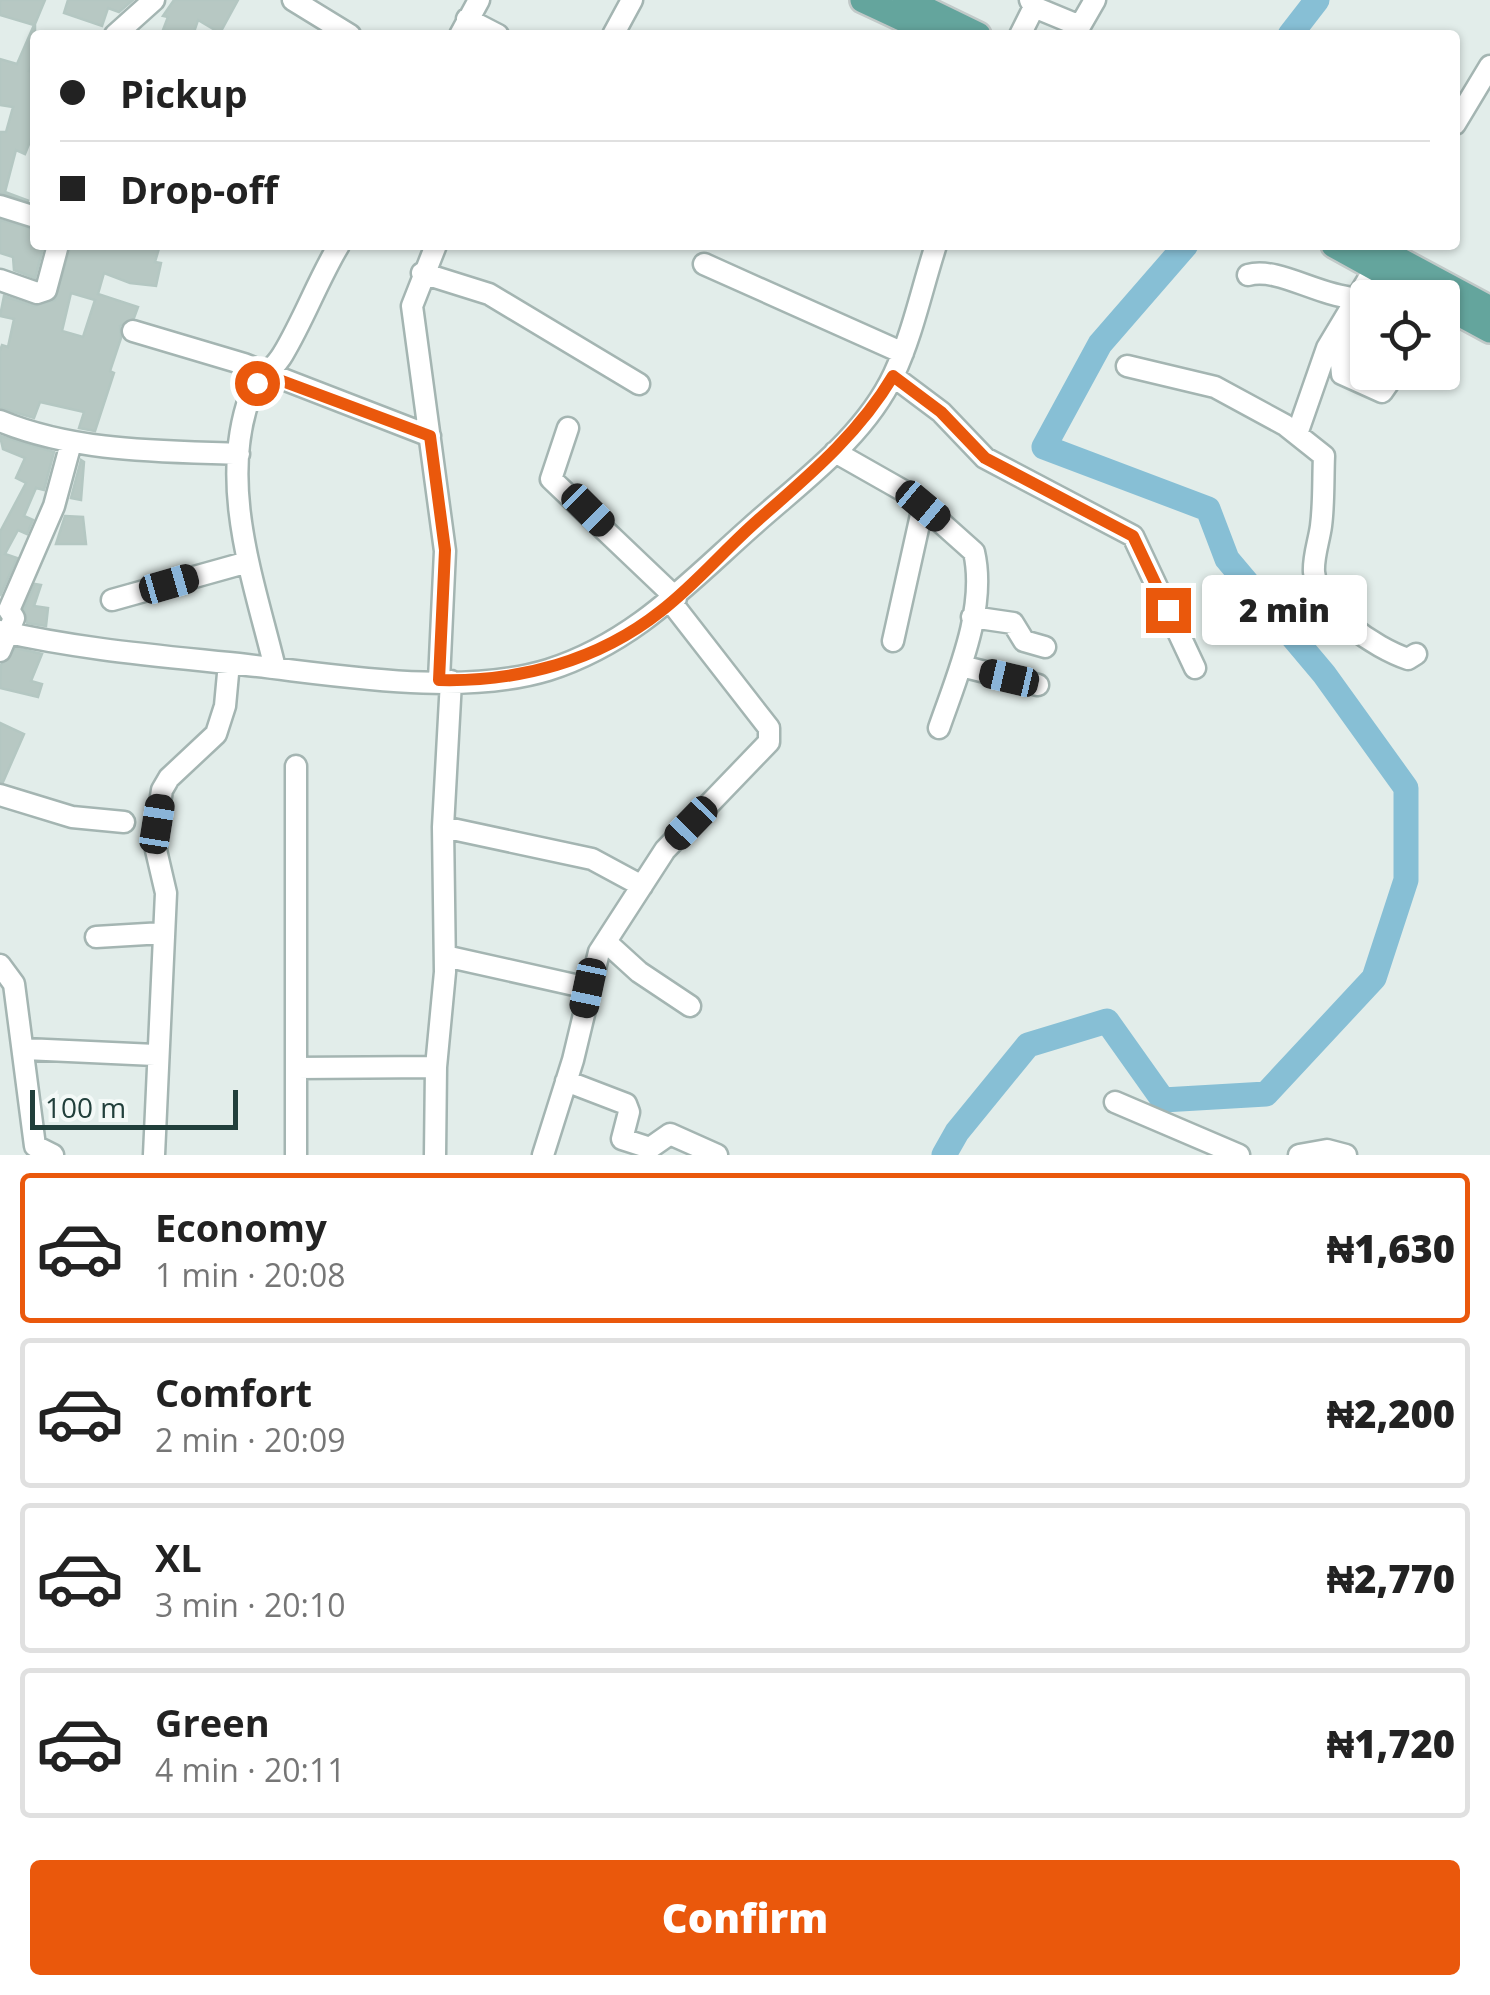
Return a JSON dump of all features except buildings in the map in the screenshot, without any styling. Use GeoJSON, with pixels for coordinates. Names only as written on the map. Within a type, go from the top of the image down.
{"type":"FeatureCollection","features":[{"type":"Feature","properties":{"kind":"main road"},"geometry":{"type":"LineString","coordinates":[[864,0],[927,30]]}},
{"type":"Feature","properties":{"kind":"main road"},"geometry":{"type":"LineString","coordinates":[[906,0],[968,30]]}},
{"type":"Feature","properties":{"kind":"main road"},"geometry":{"type":"LineString","coordinates":[[1354,250],[1379,256],[1490,309]]}},
{"type":"Feature","properties":{"kind":"main road"},"geometry":{"type":"LineString","coordinates":[[1379,256],[1409,280]]}},
{"type":"Feature","properties":{"kind":"main road"},"geometry":{"type":"LineString","coordinates":[[1460,315],[1490,330]]}},
{"type":"Feature","properties":{"kind":"street"},"geometry":{"type":"LineString","coordinates":[[121,30],[154,0]]}},
{"type":"Feature","properties":{"kind":"street"},"geometry":{"type":"LineString","coordinates":[[293,0],[342,30]]}},
{"type":"Feature","properties":{"kind":"street"},"geometry":{"type":"LineString","coordinates":[[464,27],[479,0]]}},
{"type":"Feature","properties":{"kind":"street"},"geometry":{"type":"LineString","coordinates":[[616,30],[632,0]]}},
{"type":"Feature","properties":{"kind":"street"},"geometry":{"type":"LineString","coordinates":[[1022,30],[1032,3],[1080,26],[1096,0]]}},
{"type":"Feature","properties":{"kind":"street"},"geometry":{"type":"LineString","coordinates":[[1460,116],[1490,66]]}},
{"type":"Feature","properties":{"kind":"street"},"geometry":{"type":"LineString","coordinates":[[0,206],[30,215]]}},
{"type":"Feature","properties":{"kind":"street"},"geometry":{"type":"LineString","coordinates":[[0,280],[37,293],[46,290],[57,250]]}},
{"type":"Feature","properties":{"kind":"street"},"geometry":{"type":"LineString","coordinates":[[275,668],[241,530],[239,454],[250,396],[282,357],[336,250]]}},
{"type":"Feature","properties":{"kind":"street"},"geometry":{"type":"LineString","coordinates":[[434,250],[412,306],[445,550],[445,956],[436,1067],[435,1155]]}},
{"type":"Feature","properties":{"kind":"street"},"geometry":{"type":"LineString","coordinates":[[72,442],[47,524],[9,610],[14,618],[3,638],[102,652],[275,668],[445,680],[526,676],[607,643],[673,600],[835,452],[871,411],[893,376],[934,250]]}},
{"type":"Feature","properties":{"kind":"street"},"geometry":{"type":"LineString","coordinates":[[1372,280],[1379,256]]}},
{"type":"Feature","properties":{"kind":"street"},"geometry":{"type":"LineString","coordinates":[[704,264],[903,353]]}},
{"type":"Feature","properties":{"kind":"street"},"geometry":{"type":"LineString","coordinates":[[1248,276],[1272,273],[1321,294],[1350,299]]}},
{"type":"Feature","properties":{"kind":"street"},"geometry":{"type":"LineString","coordinates":[[422,274],[489,294],[638,384]]}},
{"type":"Feature","properties":{"kind":"street"},"geometry":{"type":"LineString","coordinates":[[1297,434],[1327,348],[1350,320]]}},
{"type":"Feature","properties":{"kind":"street"},"geometry":{"type":"LineString","coordinates":[[133,331],[244,364],[430,436]]}},
{"type":"Feature","properties":{"kind":"street"},"geometry":{"type":"LineString","coordinates":[[1350,340],[1341,363],[1342,374],[1350,378]]}},
{"type":"Feature","properties":{"kind":"street"},"geometry":{"type":"LineString","coordinates":[[1128,366],[1215,387],[1297,434],[1324,456],[1314,565],[1318,586],[1330,605],[1365,636],[1397,655],[1408,658],[1416,654]]}},
{"type":"Feature","properties":{"kind":"street"},"geometry":{"type":"LineString","coordinates":[[893,376],[941,412],[985,458],[1133,536],[1195,668]]}},
{"type":"Feature","properties":{"kind":"street"},"geometry":{"type":"LineString","coordinates":[[0,420],[72,442],[148,452],[239,454]]}},
{"type":"Feature","properties":{"kind":"street"},"geometry":{"type":"LineString","coordinates":[[542,1155],[566,1080],[588,988],[606,942],[665,850],[768,742],[770,735],[673,600],[551,478],[568,428]]}},
{"type":"Feature","properties":{"kind":"street"},"geometry":{"type":"LineString","coordinates":[[835,452],[923,506],[974,552],[977,565],[972,617],[961,666],[938,728]]}},
{"type":"Feature","properties":{"kind":"street"},"geometry":{"type":"LineString","coordinates":[[893,641],[923,506]]}},
{"type":"Feature","properties":{"kind":"street"},"geometry":{"type":"LineString","coordinates":[[112,600],[248,562]]}},
{"type":"Feature","properties":{"kind":"street"},"geometry":{"type":"LineString","coordinates":[[972,617],[1012,623],[1024,642],[1044,647]]}},
{"type":"Feature","properties":{"kind":"street"},"geometry":{"type":"LineString","coordinates":[[154,1155],[166,881],[155,838],[162,790],[216,734],[225,706],[229,663]]}},
{"type":"Feature","properties":{"kind":"street"},"geometry":{"type":"LineString","coordinates":[[961,666],[1038,685]]}},
{"type":"Feature","properties":{"kind":"street"},"geometry":{"type":"LineString","coordinates":[[296,766],[296,1155]]}},
{"type":"Feature","properties":{"kind":"street"},"geometry":{"type":"LineString","coordinates":[[0,795],[72,817],[124,822]]}},
{"type":"Feature","properties":{"kind":"street"},"geometry":{"type":"LineString","coordinates":[[442,827],[592,859],[642,886]]}},
{"type":"Feature","properties":{"kind":"street"},"geometry":{"type":"LineString","coordinates":[[96,937],[163,933]]}},
{"type":"Feature","properties":{"kind":"street"},"geometry":{"type":"LineString","coordinates":[[606,942],[640,972],[690,1006]]}},
{"type":"Feature","properties":{"kind":"street"},"geometry":{"type":"LineString","coordinates":[[445,956],[588,988]]}},
{"type":"Feature","properties":{"kind":"street"},"geometry":{"type":"LineString","coordinates":[[0,965],[26,1049],[34,1146],[54,1155]]}},
{"type":"Feature","properties":{"kind":"street"},"geometry":{"type":"LineString","coordinates":[[26,1049],[156,1055]]}},
{"type":"Feature","properties":{"kind":"street"},"geometry":{"type":"LineString","coordinates":[[296,1068],[436,1067]]}},
{"type":"Feature","properties":{"kind":"street"},"geometry":{"type":"LineString","coordinates":[[566,1080],[626,1104],[630,1112],[622,1139],[650,1148],[670,1134],[716,1155]]}},
{"type":"Feature","properties":{"kind":"street"},"geometry":{"type":"LineString","coordinates":[[1115,1102],[1239,1155]]}},
{"type":"Feature","properties":{"kind":"street"},"geometry":{"type":"LineString","coordinates":[[1299,1155],[1328,1150],[1346,1155]]}},
{"type":"Feature","properties":{"kind":"waterway"},"geometry":{"type":"LineString","coordinates":[[1294,30],[1317,0]]}},
{"type":"Feature","properties":{"kind":"waterway"},"geometry":{"type":"LineString","coordinates":[[944,1155],[957,1132],[1028,1045],[1107,1021],[1163,1100],[1266,1094],[1374,978],[1406,880],[1406,788],[1324,674],[1227,559],[1208,509],[1044,447],[1100,344],[1182,250]]}},
{"type":"Feature","properties":{"kind":"route"},"geometry":{"type":"LineString","coordinates":[[257,383],[266,375],[430,436],[445,550],[439,680],[526,676],[551,669],[607,643],[659,612],[835,452],[871,411],[893,376],[941,412],[966,443],[985,458],[1037,488],[1120,525],[1133,536],[1168,610]]}}]}
